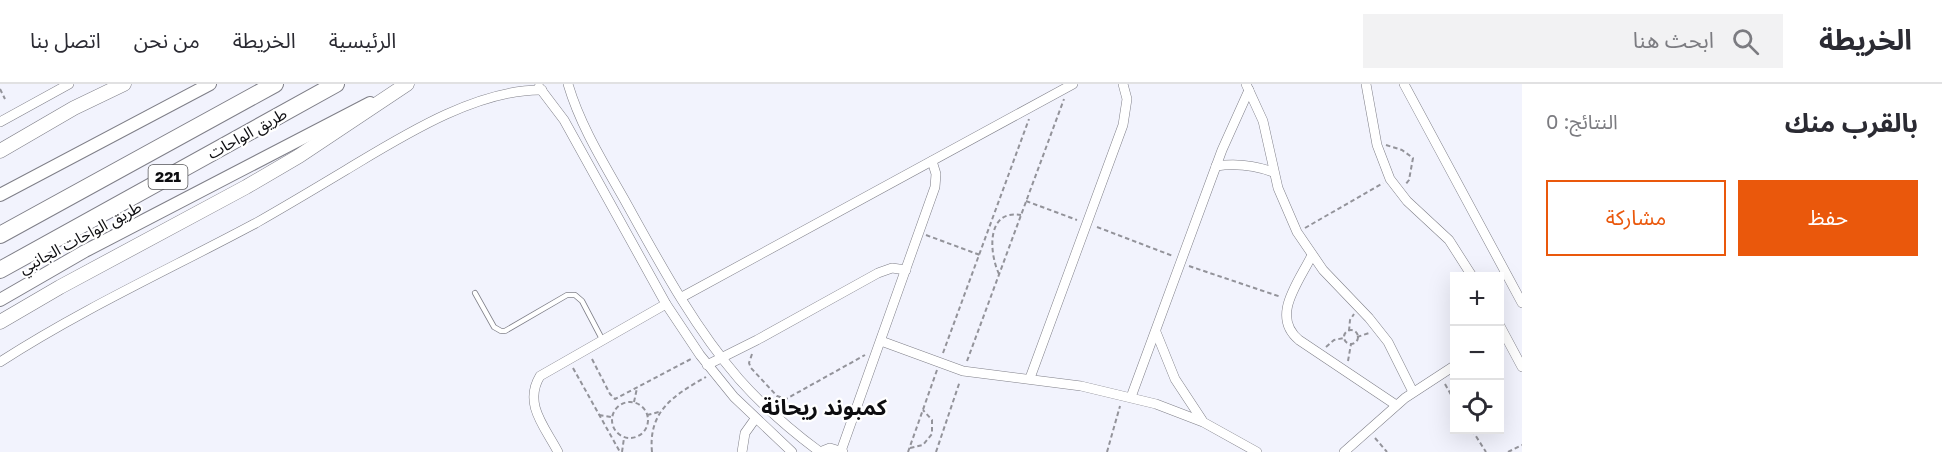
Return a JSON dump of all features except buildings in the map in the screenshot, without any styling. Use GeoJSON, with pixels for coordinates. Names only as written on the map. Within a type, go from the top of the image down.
{"type":"FeatureCollection","features":[{"type":"Feature","properties":{"kind":"highway","name":"طريق الواحات"},"geometry":{"type":"LineString","coordinates":[[0,235],[275,84]]}},
{"type":"Feature","properties":{"kind":"highway","name":"طريق الواحات"},"geometry":{"type":"LineString","coordinates":[[0,270],[336,84]]}},
{"type":"Feature","properties":{"kind":"main road"},"geometry":{"type":"LineString","coordinates":[[0,151],[74,108],[124,84]]}},
{"type":"Feature","properties":{"kind":"main road"},"geometry":{"type":"LineString","coordinates":[[0,322],[290,161],[404,86]]}},
{"type":"Feature","properties":{"kind":"street"},"geometry":{"type":"LineString","coordinates":[[0,122],[69,84]]}},
{"type":"Feature","properties":{"kind":"street"},"geometry":{"type":"LineString","coordinates":[[0,195],[210,84]]}},
{"type":"Feature","properties":{"kind":"street"},"geometry":{"type":"LineString","coordinates":[[404,86],[415,84]]}},
{"type":"Feature","properties":{"kind":"street"},"geometry":{"type":"LineString","coordinates":[[568,84],[579,114],[661,266],[722,358],[771,412],[820,452],[830,448],[842,451],[937,180],[932,161]]}},
{"type":"Feature","properties":{"kind":"street"},"geometry":{"type":"LineString","coordinates":[[1030,378],[1123,125],[1127,99],[1123,84]]}},
{"type":"Feature","properties":{"kind":"street"},"geometry":{"type":"LineString","coordinates":[[1366,84],[1377,145],[1390,178],[1398,191],[1449,240],[1469,272]]}},
{"type":"Feature","properties":{"kind":"street"},"geometry":{"type":"LineString","coordinates":[[1404,84],[1522,303]]}},
{"type":"Feature","properties":{"kind":"street"},"geometry":{"type":"LineString","coordinates":[[682,297],[1071,85]]}},
{"type":"Feature","properties":{"kind":"street","name":"طريق الواحات الجانبي"},"geometry":{"type":"LineString","coordinates":[[0,300],[85,251],[404,86]]}},
{"type":"Feature","properties":{"kind":"street"},"geometry":{"type":"LineString","coordinates":[[0,362],[77,315],[268,216],[422,126],[510,93],[539,87],[564,120],[648,274],[700,355],[755,419],[792,452]]}},
{"type":"Feature","properties":{"kind":"street"},"geometry":{"type":"LineString","coordinates":[[1127,396],[1156,331],[1247,87]]}},
{"type":"Feature","properties":{"kind":"street"},"geometry":{"type":"LineString","coordinates":[[1247,87],[1265,130],[1273,172],[1283,203],[1297,232],[1334,284],[1361,309],[1393,350],[1413,392]]}},
{"type":"Feature","properties":{"kind":"street"},"geometry":{"type":"LineString","coordinates":[[1216,166],[1239,164],[1273,172]]}},
{"type":"Feature","properties":{"kind":"street"},"geometry":{"type":"LineString","coordinates":[[611,203],[622,196]]}},
{"type":"Feature","properties":{"kind":"street"},"geometry":{"type":"LineString","coordinates":[[1312,255],[1285,313],[1288,328],[1299,340],[1396,405]]}},
{"type":"Feature","properties":{"kind":"street"},"geometry":{"type":"LineString","coordinates":[[648,274],[661,266]]}},
{"type":"Feature","properties":{"kind":"street"},"geometry":{"type":"LineString","coordinates":[[710,369],[722,358],[878,273],[892,268],[906,270]]}},
{"type":"Feature","properties":{"kind":"street"},"geometry":{"type":"LineString","coordinates":[[558,452],[533,405],[534,385],[540,376],[666,304]]}},
{"type":"Feature","properties":{"kind":"street"},"geometry":{"type":"LineString","coordinates":[[1156,331],[1174,379],[1203,422]]}},
{"type":"Feature","properties":{"kind":"street"},"geometry":{"type":"LineString","coordinates":[[1504,340],[1522,367]]}},
{"type":"Feature","properties":{"kind":"street"},"geometry":{"type":"LineString","coordinates":[[879,344],[963,371],[1030,378],[1127,396],[1172,409],[1203,422],[1257,452]]}},
{"type":"Feature","properties":{"kind":"street"},"geometry":{"type":"LineString","coordinates":[[1344,452],[1396,405],[1450,368]]}},
{"type":"Feature","properties":{"kind":"street"},"geometry":{"type":"LineString","coordinates":[[742,452],[745,434],[755,419]]}},
{"type":"Feature","properties":{"kind":"lane"},"geometry":{"type":"LineString","coordinates":[[475,293],[494,327],[501,332],[567,295],[575,295],[582,301],[602,339]]}},
{"type":"Feature","properties":{"kind":"path"},"geometry":{"type":"LineString","coordinates":[[936,452],[963,371],[1071,85]]}},
{"type":"Feature","properties":{"kind":"path"},"geometry":{"type":"LineString","coordinates":[[0,89],[5,99]]}},
{"type":"Feature","properties":{"kind":"path"},"geometry":{"type":"LineString","coordinates":[[908,452],[1034,106]]}},
{"type":"Feature","properties":{"kind":"path"},"geometry":{"type":"LineString","coordinates":[[1377,145],[1391,146],[1410,154],[1413,158],[1409,180],[1398,191]]}},
{"type":"Feature","properties":{"kind":"path"},"geometry":{"type":"LineString","coordinates":[[1297,232],[1390,178]]}},
{"type":"Feature","properties":{"kind":"path"},"geometry":{"type":"LineString","coordinates":[[1026,201],[1290,300]]}},
{"type":"Feature","properties":{"kind":"path"},"geometry":{"type":"LineString","coordinates":[[999,274],[991,248],[995,229],[1008,215],[1022,215]]}},
{"type":"Feature","properties":{"kind":"path"},"geometry":{"type":"LineString","coordinates":[[990,227],[995,229]]}},
{"type":"Feature","properties":{"kind":"path"},"geometry":{"type":"LineString","coordinates":[[919,232],[980,255]]}},
{"type":"Feature","properties":{"kind":"path"},"geometry":{"type":"LineString","coordinates":[[1344,338],[1345,333],[1349,331],[1350,320],[1361,309]]}},
{"type":"Feature","properties":{"kind":"path"},"geometry":{"type":"LineString","coordinates":[[1349,331],[1354,332],[1357,337],[1356,341],[1351,344]]}},
{"type":"Feature","properties":{"kind":"path"},"geometry":{"type":"LineString","coordinates":[[1322,355],[1330,342],[1344,338]]}},
{"type":"Feature","properties":{"kind":"path"},"geometry":{"type":"LineString","coordinates":[[1344,338],[1351,344]]}},
{"type":"Feature","properties":{"kind":"path"},"geometry":{"type":"LineString","coordinates":[[757,340],[750,359],[751,368],[777,396],[783,399],[789,398],[879,344]]}},
{"type":"Feature","properties":{"kind":"path"},"geometry":{"type":"LineString","coordinates":[[1343,369],[1350,357],[1351,344]]}},
{"type":"Feature","properties":{"kind":"path"},"geometry":{"type":"LineString","coordinates":[[586,348],[612,397],[618,398],[700,355]]}},
{"type":"Feature","properties":{"kind":"path"},"geometry":{"type":"LineString","coordinates":[[568,358],[621,452]]}},
{"type":"Feature","properties":{"kind":"path"},"geometry":{"type":"LineString","coordinates":[[652,452],[653,432],[661,412],[679,392],[710,369]]}},
{"type":"Feature","properties":{"kind":"path"},"geometry":{"type":"LineString","coordinates":[[1439,374],[1450,392]]}},
{"type":"Feature","properties":{"kind":"path"},"geometry":{"type":"LineString","coordinates":[[633,402],[637,388]]}},
{"type":"Feature","properties":{"kind":"path"},"geometry":{"type":"LineString","coordinates":[[1107,452],[1127,396]]}},
{"type":"Feature","properties":{"kind":"path"},"geometry":{"type":"LineString","coordinates":[[633,402],[644,409],[647,415],[648,424],[643,433],[634,438],[619,436],[613,428],[611,417],[622,403],[633,402]]}},
{"type":"Feature","properties":{"kind":"path"},"geometry":{"type":"LineString","coordinates":[[909,448],[923,445],[932,434],[932,420],[923,410]]}},
{"type":"Feature","properties":{"kind":"path"},"geometry":{"type":"LineString","coordinates":[[647,415],[661,412]]}},
{"type":"Feature","properties":{"kind":"path"},"geometry":{"type":"LineString","coordinates":[[599,415],[611,417]]}},
{"type":"Feature","properties":{"kind":"path"},"geometry":{"type":"LineString","coordinates":[[1369,430],[1387,452]]}},
{"type":"Feature","properties":{"kind":"path"},"geometry":{"type":"LineString","coordinates":[[932,434],[941,437]]}},
{"type":"Feature","properties":{"kind":"path"},"geometry":{"type":"LineString","coordinates":[[1475,434],[1486,452]]}},
{"type":"Feature","properties":{"kind":"path"},"geometry":{"type":"LineString","coordinates":[[621,452],[624,438]]}},
{"type":"Feature","properties":{"kind":"path"},"geometry":{"type":"LineString","coordinates":[[1508,452],[1522,445]]}},
{"type":"Feature","properties":{"kind":"district","name":"كمبوند ريحانة"},"geometry":{"type":"Point","coordinates":[824,407]}}]}
